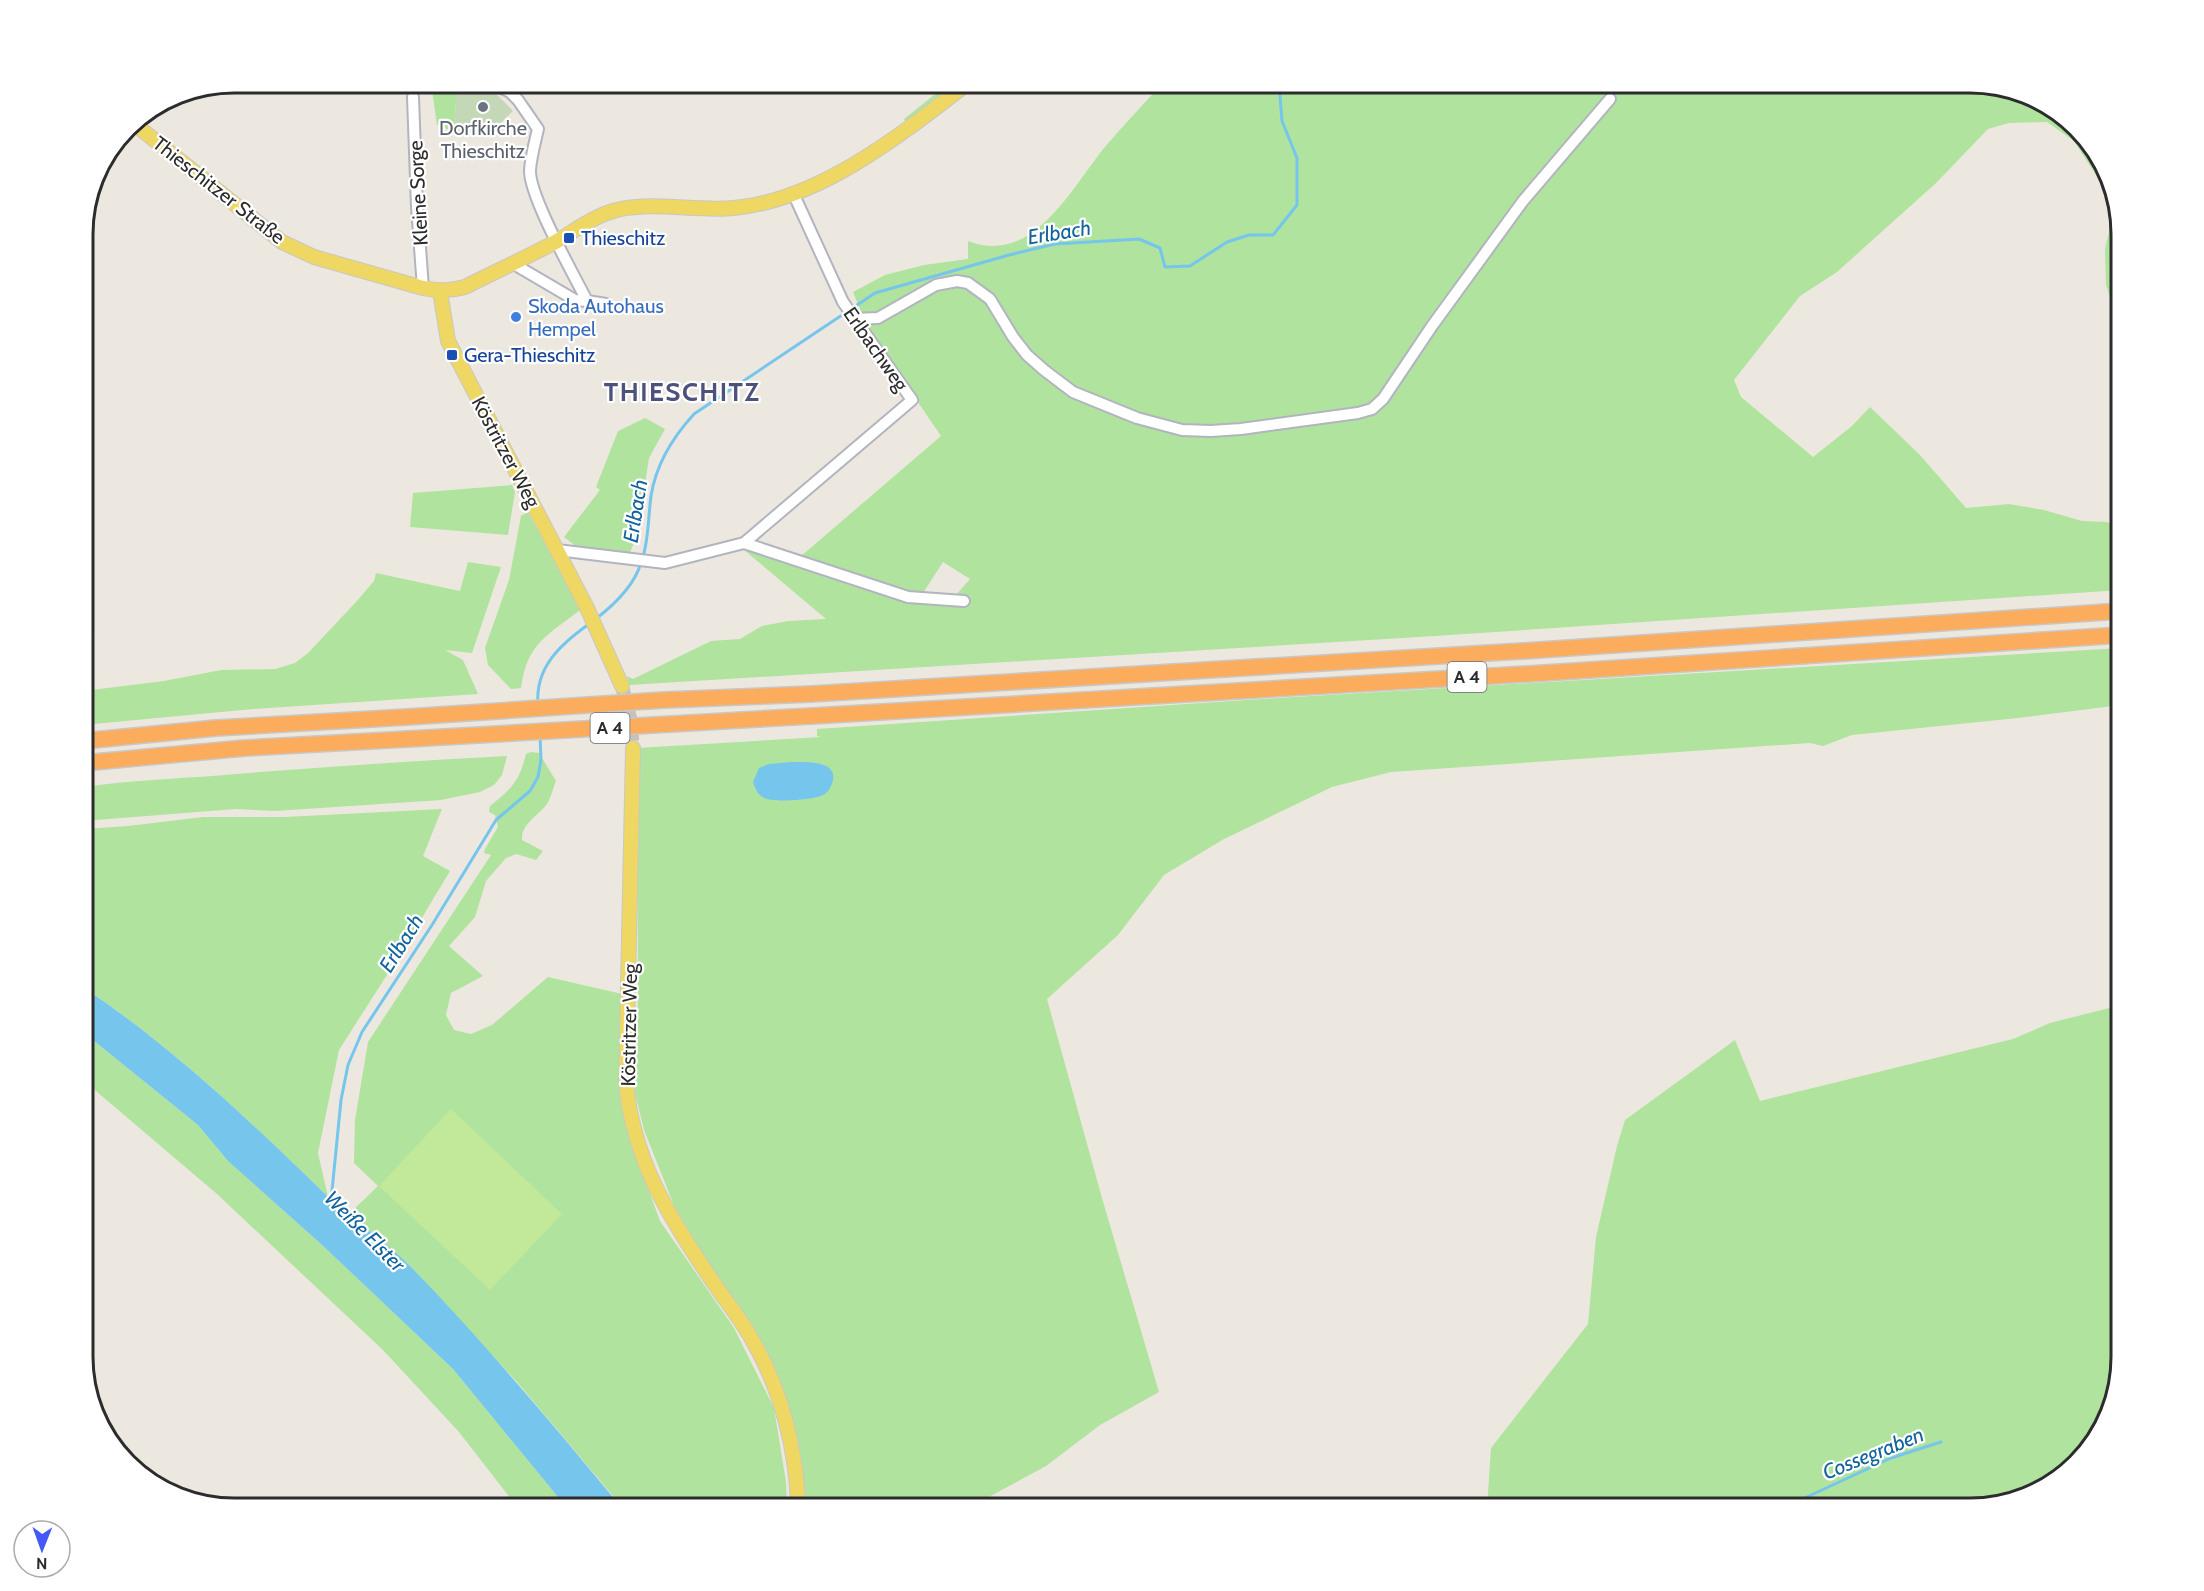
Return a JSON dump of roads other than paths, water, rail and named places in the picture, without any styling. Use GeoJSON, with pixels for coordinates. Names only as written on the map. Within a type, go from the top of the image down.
{"type":"FeatureCollection","features":[{"type":"Feature","properties":{"kind":"highway","name":"A 4"},"geometry":{"type":"LineString","coordinates":[[93,740],[216,728],[1539,650],[2111,612]]}},
{"type":"Feature","properties":{"kind":"highway","name":"A 4"},"geometry":{"type":"LineString","coordinates":[[93,762],[245,748],[1509,675],[2111,636]]}},
{"type":"Feature","properties":{"kind":"main road","name":"Thieschitzer Straße"},"geometry":{"type":"LineString","coordinates":[[140,129],[282,242],[314,257],[440,291],[465,287],[607,213],[637,207],[715,210],[754,206],[794,195],[859,161],[906,131],[954,93]]}},
{"type":"Feature","properties":{"kind":"main road","name":"Köstritzer Weg"},"geometry":{"type":"LineString","coordinates":[[440,291],[448,341],[587,608],[622,686]]}},
{"type":"Feature","properties":{"kind":"main road","name":"Köstritzer Weg"},"geometry":{"type":"LineString","coordinates":[[633,748],[626,1081],[628,1109],[652,1184],[712,1280],[738,1316],[769,1371],[787,1429],[797,1498]]}},
{"type":"Feature","properties":{"kind":"street"},"geometry":{"type":"LineString","coordinates":[[515,93],[538,129],[530,171],[532,184],[556,241],[587,301]]}},
{"type":"Feature","properties":{"kind":"street","name":"Kleine Sorge"},"geometry":{"type":"LineString","coordinates":[[413,97],[423,288]]}},
{"type":"Feature","properties":{"kind":"street"},"geometry":{"type":"LineString","coordinates":[[851,316],[878,318],[936,285],[957,281],[968,282],[990,299],[1027,355],[1073,392],[1163,426],[1182,430],[1240,429],[1358,413],[1372,409],[1383,399],[1523,201],[1610,99]]}},
{"type":"Feature","properties":{"kind":"street","name":"Erlbachweg"},"geometry":{"type":"LineString","coordinates":[[744,543],[912,400],[851,316],[794,195]]}},
{"type":"Feature","properties":{"kind":"street"},"geometry":{"type":"LineString","coordinates":[[512,263],[575,300],[606,304]]}},
{"type":"Feature","properties":{"kind":"street"},"geometry":{"type":"LineString","coordinates":[[557,550],[665,562],[744,543],[908,597],[964,601]]}},
{"type":"Feature","properties":{"kind":"water"},"geometry":{"type":"Polygon","coordinates":[[[792,762],[818,764],[830,769],[833,773],[833,780],[828,791],[819,797],[795,800],[772,800],[760,795],[753,782],[759,768],[769,764],[792,762]]]}},
{"type":"Feature","properties":{"kind":"water","name":"Weiße Elster"},"geometry":{"type":"Polygon","coordinates":[[[93,994],[178,1059],[238,1111],[334,1203],[410,1266],[492,1355],[614,1498],[559,1498],[453,1369],[321,1244],[228,1161],[198,1125],[93,1040],[93,994]]]}},
{"type":"Feature","properties":{"kind":"waterway","name":"Erlbach"},"geometry":{"type":"LineString","coordinates":[[643,557],[653,484],[672,442],[694,414],[875,293],[1055,244],[1139,239],[1160,248],[1165,267],[1190,266],[1227,242],[1249,235],[1273,235],[1297,205],[1297,158],[1282,121],[1280,93]]}},
{"type":"Feature","properties":{"kind":"waterway","name":"Erlbach"},"geometry":{"type":"LineString","coordinates":[[597,618],[623,594],[634,579],[641,563]]}},
{"type":"Feature","properties":{"kind":"waterway","name":"Erlbach"},"geometry":{"type":"LineString","coordinates":[[538,704],[538,691],[545,668],[560,648],[589,624]]}},
{"type":"Feature","properties":{"kind":"waterway","name":"Erlbach"},"geometry":{"type":"LineString","coordinates":[[331,1201],[341,1100],[348,1065],[362,1032],[432,925],[496,820],[530,791],[538,777],[541,760],[540,735]]}},
{"type":"Feature","properties":{"kind":"waterway","name":"Cossegraben"},"geometry":{"type":"LineString","coordinates":[[1805,1498],[1891,1458],[1941,1442]]}},
{"type":"Feature","properties":{"kind":"tunnel"},"geometry":{"type":"LineString","coordinates":[[622,686],[630,718],[633,748]]}},
{"type":"Feature","properties":{"kind":"place","name":"Dorfkirche Thieschitz"},"geometry":{"type":"Point","coordinates":[483,107]}},
{"type":"Feature","properties":{"kind":"place","name":"Thieschitz"},"geometry":{"type":"Point","coordinates":[569,238]}},
{"type":"Feature","properties":{"kind":"place","name":"Skoda Autohaus Hempel"},"geometry":{"type":"Point","coordinates":[516,317]}},
{"type":"Feature","properties":{"kind":"place","name":"Gera-Thieschitz"},"geometry":{"type":"Point","coordinates":[452,355]}},
{"type":"Feature","properties":{"kind":"district","name":"THIESCHITZ"},"geometry":{"type":"Point","coordinates":[682,392]}}]}
